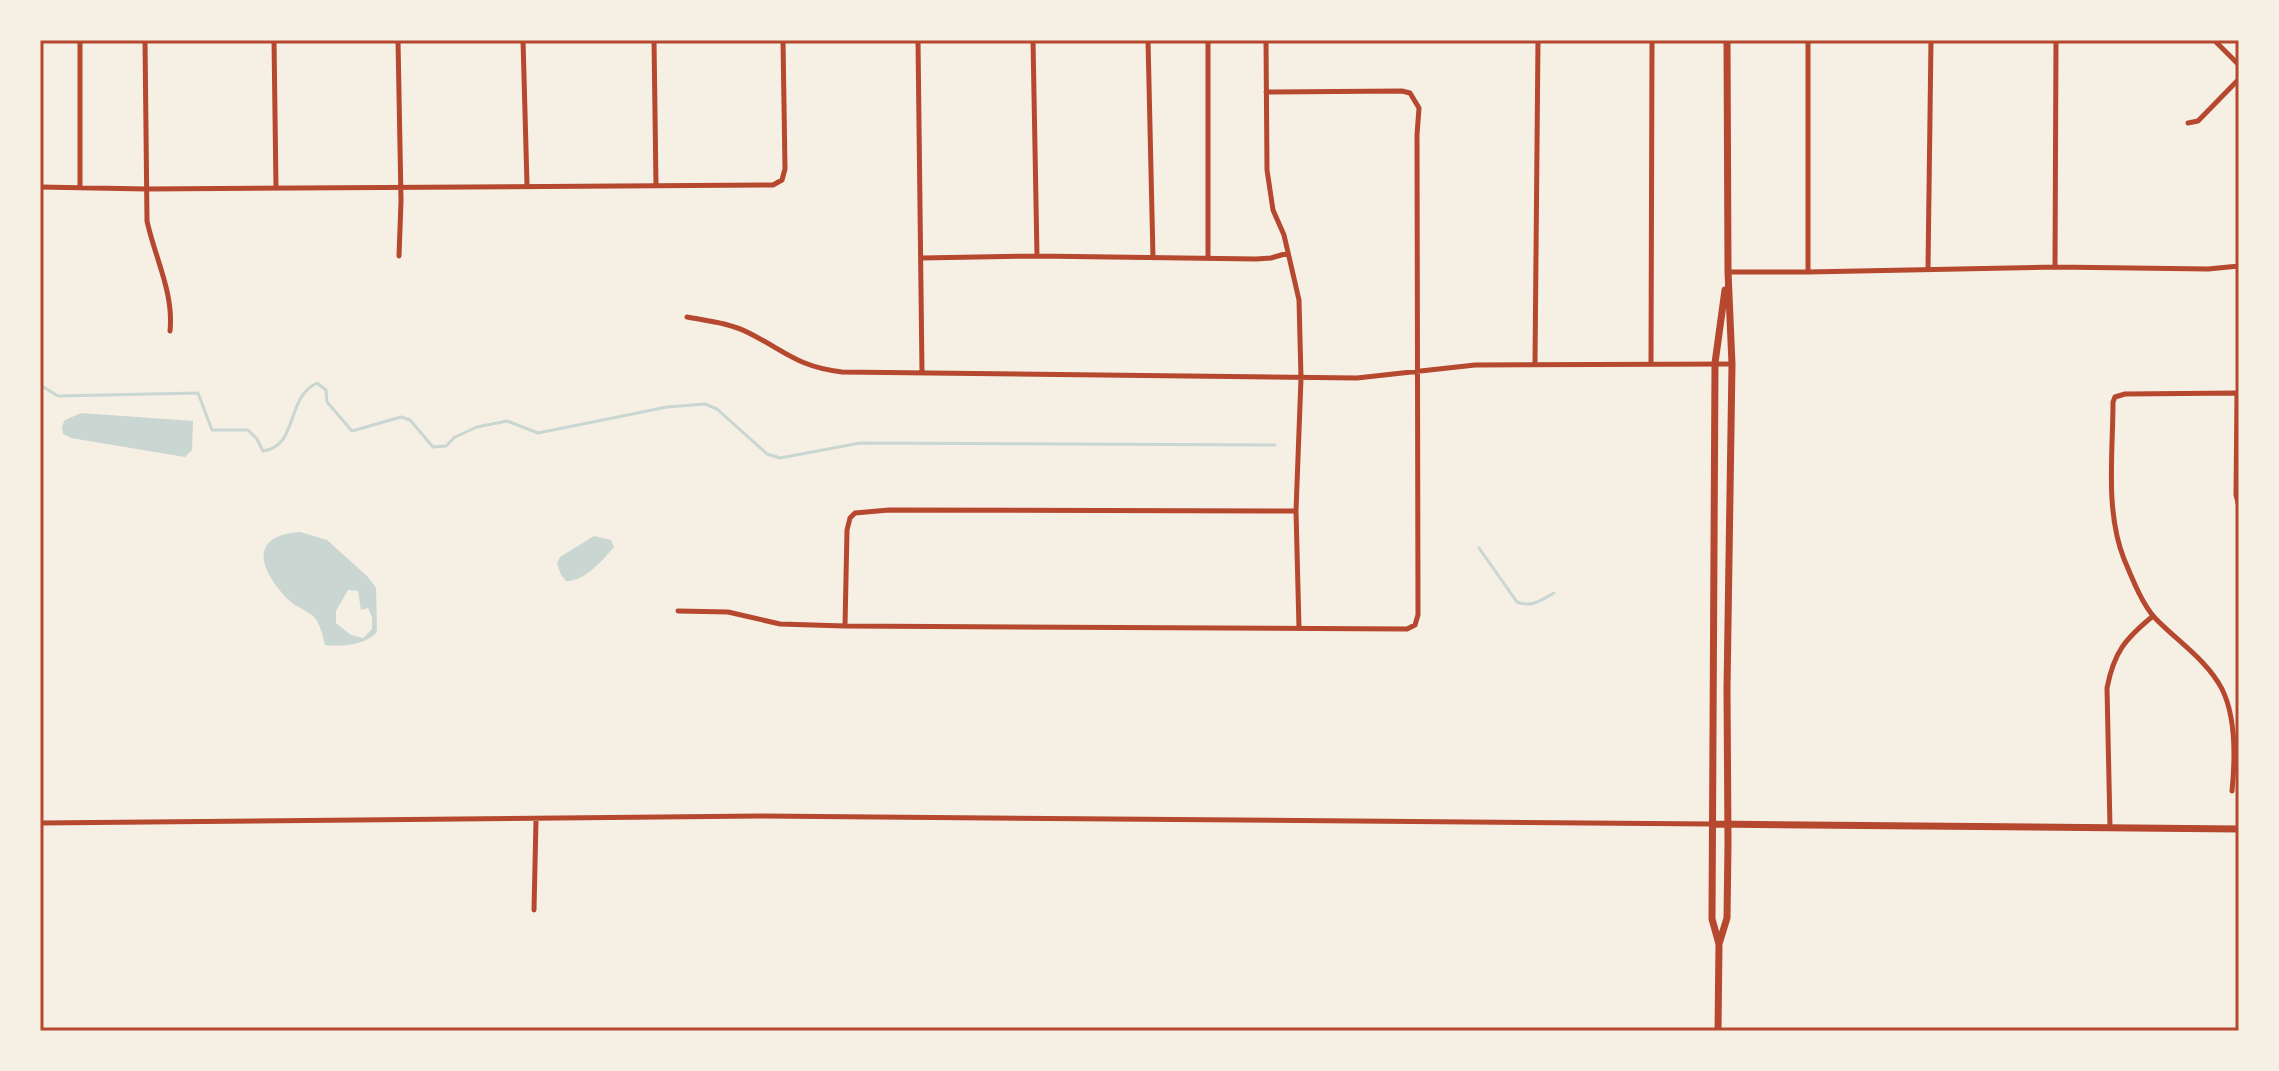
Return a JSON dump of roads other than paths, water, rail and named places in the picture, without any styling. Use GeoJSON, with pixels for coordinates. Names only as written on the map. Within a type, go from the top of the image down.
{"type":"FeatureCollection","features":[{"type":"Feature","properties":{"kind":"street"},"geometry":{"type":"LineString","coordinates":[[80,40],[80,186]]}},
{"type":"Feature","properties":{"kind":"street"},"geometry":{"type":"LineString","coordinates":[[145,40],[147,221],[172,313],[170,331]]}},
{"type":"Feature","properties":{"kind":"street"},"geometry":{"type":"LineString","coordinates":[[274,40],[276,188]]}},
{"type":"Feature","properties":{"kind":"street"},"geometry":{"type":"LineString","coordinates":[[398,40],[399,256]]}},
{"type":"Feature","properties":{"kind":"street"},"geometry":{"type":"LineString","coordinates":[[523,40],[527,185]]}},
{"type":"Feature","properties":{"kind":"street"},"geometry":{"type":"LineString","coordinates":[[654,40],[656,186]]}},
{"type":"Feature","properties":{"kind":"street"},"geometry":{"type":"LineString","coordinates":[[40,187],[773,185],[782,180],[785,169],[783,40]]}},
{"type":"Feature","properties":{"kind":"street"},"geometry":{"type":"LineString","coordinates":[[918,40],[922,373]]}},
{"type":"Feature","properties":{"kind":"street"},"geometry":{"type":"LineString","coordinates":[[1033,40],[1037,256]]}},
{"type":"Feature","properties":{"kind":"street"},"geometry":{"type":"LineString","coordinates":[[1148,40],[1153,258]]}},
{"type":"Feature","properties":{"kind":"street"},"geometry":{"type":"LineString","coordinates":[[1208,40],[1208,258]]}},
{"type":"Feature","properties":{"kind":"street"},"geometry":{"type":"LineString","coordinates":[[1266,40],[1267,170],[1273,210],[1288,253],[1299,300],[1301,378],[1296,511],[1299,628]]}},
{"type":"Feature","properties":{"kind":"street"},"geometry":{"type":"LineString","coordinates":[[1535,363],[1538,40]]}},
{"type":"Feature","properties":{"kind":"street"},"geometry":{"type":"LineString","coordinates":[[1651,363],[1652,40]]}},
{"type":"Feature","properties":{"kind":"street"},"geometry":{"type":"LineString","coordinates":[[1719,944],[1727,918],[1728,824],[1732,364],[1728,272],[1727,40]]}},
{"type":"Feature","properties":{"kind":"street"},"geometry":{"type":"LineString","coordinates":[[1808,40],[1808,272]]}},
{"type":"Feature","properties":{"kind":"street"},"geometry":{"type":"LineString","coordinates":[[1928,268],[1931,40]]}},
{"type":"Feature","properties":{"kind":"street"},"geometry":{"type":"LineString","coordinates":[[2055,267],[2056,40]]}},
{"type":"Feature","properties":{"kind":"street"},"geometry":{"type":"LineString","coordinates":[[2214,40],[2239,65]]}},
{"type":"Feature","properties":{"kind":"street"},"geometry":{"type":"LineString","coordinates":[[2188,123],[2198,121],[2239,79]]}},
{"type":"Feature","properties":{"kind":"street"},"geometry":{"type":"LineString","coordinates":[[678,611],[728,612],[780,624],[845,626],[1407,629],[1415,625],[1418,615],[1419,108],[1410,93],[1402,91],[1266,92]]}},
{"type":"Feature","properties":{"kind":"street"},"geometry":{"type":"LineString","coordinates":[[921,258],[1271,258],[1288,253]]}},
{"type":"Feature","properties":{"kind":"street"},"geometry":{"type":"LineString","coordinates":[[1728,272],[2055,267],[2208,269],[2239,266]]}},
{"type":"Feature","properties":{"kind":"street"},"geometry":{"type":"LineString","coordinates":[[1718,1031],[1719,944],[1712,919],[1715,363],[1728,272]]}},
{"type":"Feature","properties":{"kind":"street"},"geometry":{"type":"LineString","coordinates":[[687,317],[727,324],[748,332],[796,362],[818,370],[842,372],[1357,378],[1475,365],[1732,364]]}},
{"type":"Feature","properties":{"kind":"street"},"geometry":{"type":"LineString","coordinates":[[2232,791],[2231,725],[2224,693],[2200,661],[2153,616],[2123,556],[2112,496],[2115,397],[2125,394],[2238,393],[2236,495],[2239,507]]}},
{"type":"Feature","properties":{"kind":"street"},"geometry":{"type":"LineString","coordinates":[[1714,477],[1727,487],[1725,566],[1729,572]]}},
{"type":"Feature","properties":{"kind":"street"},"geometry":{"type":"LineString","coordinates":[[845,626],[847,530],[850,518],[862,511],[1296,511]]}},
{"type":"Feature","properties":{"kind":"street"},"geometry":{"type":"LineString","coordinates":[[1713,596],[1728,595]]}},
{"type":"Feature","properties":{"kind":"street"},"geometry":{"type":"LineString","coordinates":[[2110,827],[2108,679],[2120,646],[2153,616]]}},
{"type":"Feature","properties":{"kind":"street"},"geometry":{"type":"LineString","coordinates":[[40,823],[760,816],[2239,829]]}},
{"type":"Feature","properties":{"kind":"street"},"geometry":{"type":"LineString","coordinates":[[534,910],[536,820]]}},
{"type":"Feature","properties":{"kind":"waterway"},"geometry":{"type":"LineString","coordinates":[[40,385],[58,396],[198,393],[212,430],[248,430],[263,451],[282,440],[300,399],[317,383],[326,390],[327,402],[352,431],[401,417],[410,420],[433,447],[446,446],[455,437],[477,427],[507,421],[538,433],[667,407],[705,404],[717,409],[767,454],[780,458],[860,443],[1275,445]]}},
{"type":"Feature","properties":{"kind":"waterway"},"geometry":{"type":"LineString","coordinates":[[1479,548],[1517,602],[1532,604],[1554,593]]}}]}
